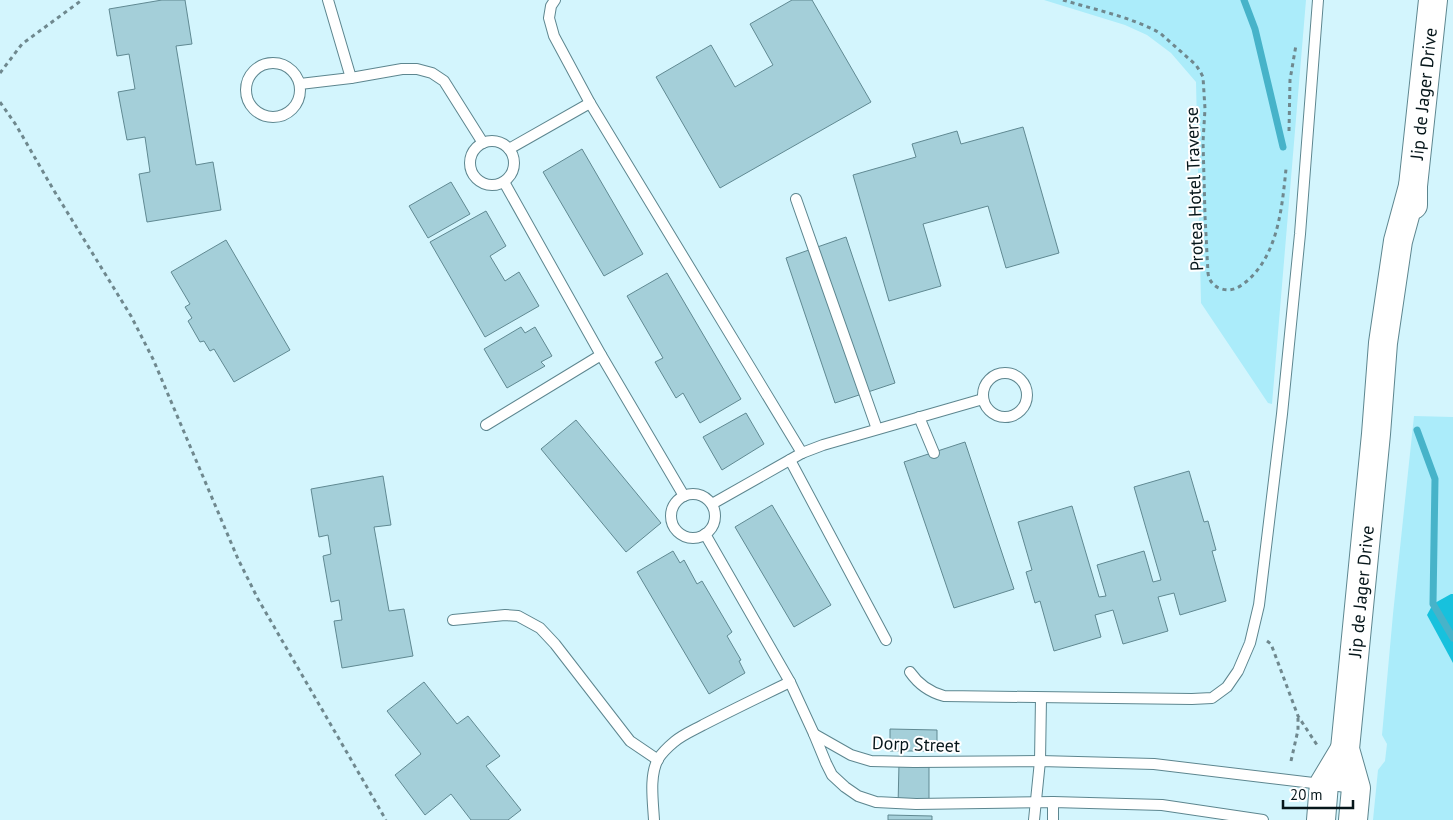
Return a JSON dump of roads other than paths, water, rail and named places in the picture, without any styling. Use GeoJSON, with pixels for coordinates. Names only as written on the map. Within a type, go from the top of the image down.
{"type":"FeatureCollection","features":[{"type":"Feature","properties":{"kind":"main road","name":"Jip de Jager Drive"},"geometry":{"type":"LineString","coordinates":[[1353,820],[1356,788],[1345,749],[1376,434],[1400,346],[1413,243],[1413,186],[1433,0]]}},
{"type":"Feature","properties":{"kind":"main road","name":"Jip de Jager Drive"},"geometry":{"type":"LineString","coordinates":[[1320,820],[1324,784],[1345,749]]}},
{"type":"Feature","properties":{"kind":"lane"},"geometry":{"type":"LineString","coordinates":[[328,0],[351,78]]}},
{"type":"Feature","properties":{"kind":"lane"},"geometry":{"type":"LineString","coordinates":[[555,0],[551,6],[550,18],[554,36],[590,103],[802,453]]}},
{"type":"Feature","properties":{"kind":"lane"},"geometry":{"type":"LineString","coordinates":[[910,672],[923,687],[944,696],[956,698],[1182,699],[1212,698],[1228,687],[1238,671],[1250,643],[1259,605],[1282,414],[1300,234],[1318,0]]}},
{"type":"Feature","properties":{"kind":"lane"},"geometry":{"type":"LineString","coordinates":[[277,63],[285,65],[297,76],[300,84],[298,100],[294,107],[288,113],[273,118],[258,113],[251,107],[246,92],[246,84],[254,70],[268,64],[277,63]]}},
{"type":"Feature","properties":{"kind":"lane"},"geometry":{"type":"LineString","coordinates":[[300,84],[402,69],[417,69],[432,73],[444,81],[483,143]]}},
{"type":"Feature","properties":{"kind":"lane"},"geometry":{"type":"LineString","coordinates":[[509,149],[590,103]]}},
{"type":"Feature","properties":{"kind":"lane"},"geometry":{"type":"LineString","coordinates":[[488,141],[500,142],[509,149],[514,160],[514,166],[504,182],[497,184],[484,183],[473,174],[471,160],[477,147],[483,143],[488,141]]}},
{"type":"Feature","properties":{"kind":"lane"},"geometry":{"type":"LineString","coordinates":[[504,182],[601,355],[684,496]]}},
{"type":"Feature","properties":{"kind":"lane"},"geometry":{"type":"LineString","coordinates":[[796,199],[877,429]]}},
{"type":"Feature","properties":{"kind":"lane"},"geometry":{"type":"LineString","coordinates":[[486,425],[601,355]]}},
{"type":"Feature","properties":{"kind":"lane"},"geometry":{"type":"LineString","coordinates":[[1002,374],[1008,374],[1020,379],[1026,390],[1025,404],[1017,414],[1010,416],[1003,417],[990,412],[985,406],[983,399],[985,385],[990,379],[1002,374]]}},
{"type":"Feature","properties":{"kind":"lane"},"geometry":{"type":"LineString","coordinates":[[712,504],[802,453],[823,445],[983,399]]}},
{"type":"Feature","properties":{"kind":"lane"},"geometry":{"type":"LineString","coordinates":[[919,417],[934,452]]}},
{"type":"Feature","properties":{"kind":"lane"},"geometry":{"type":"LineString","coordinates":[[790,460],[886,640]]}},
{"type":"Feature","properties":{"kind":"lane"},"geometry":{"type":"LineString","coordinates":[[696,494],[708,499],[712,504],[715,517],[713,524],[705,534],[698,537],[684,536],[674,526],[671,520],[671,512],[678,500],[684,496],[696,494]]}},
{"type":"Feature","properties":{"kind":"lane"},"geometry":{"type":"LineString","coordinates":[[705,534],[790,682],[832,775],[858,796],[876,802],[916,804],[1053,802],[1162,805],[1263,820]]}},
{"type":"Feature","properties":{"kind":"lane"},"geometry":{"type":"LineString","coordinates":[[453,620],[505,614],[518,616],[540,628],[555,644],[630,741],[658,760]]}},
{"type":"Feature","properties":{"kind":"lane"},"geometry":{"type":"LineString","coordinates":[[654,820],[654,772],[658,760],[675,741],[728,712],[790,682]]}},
{"type":"Feature","properties":{"kind":"lane"},"geometry":{"type":"LineString","coordinates":[[1034,820],[1040,761],[1041,698]]}},
{"type":"Feature","properties":{"kind":"lane","name":"Dorp Street"},"geometry":{"type":"LineString","coordinates":[[814,734],[851,755],[872,761],[1040,761],[1154,764],[1356,788]]}},
{"type":"Feature","properties":{"kind":"lane"},"geometry":{"type":"LineString","coordinates":[[1053,802],[1053,820]]}},
{"type":"Feature","properties":{"kind":"waterway"},"geometry":{"type":"LineString","coordinates":[[1244,0],[1255,29],[1283,147]]}},
{"type":"Feature","properties":{"kind":"waterway"},"geometry":{"type":"LineString","coordinates":[[1417,430],[1435,479],[1433,604],[1453,638]]}}]}
